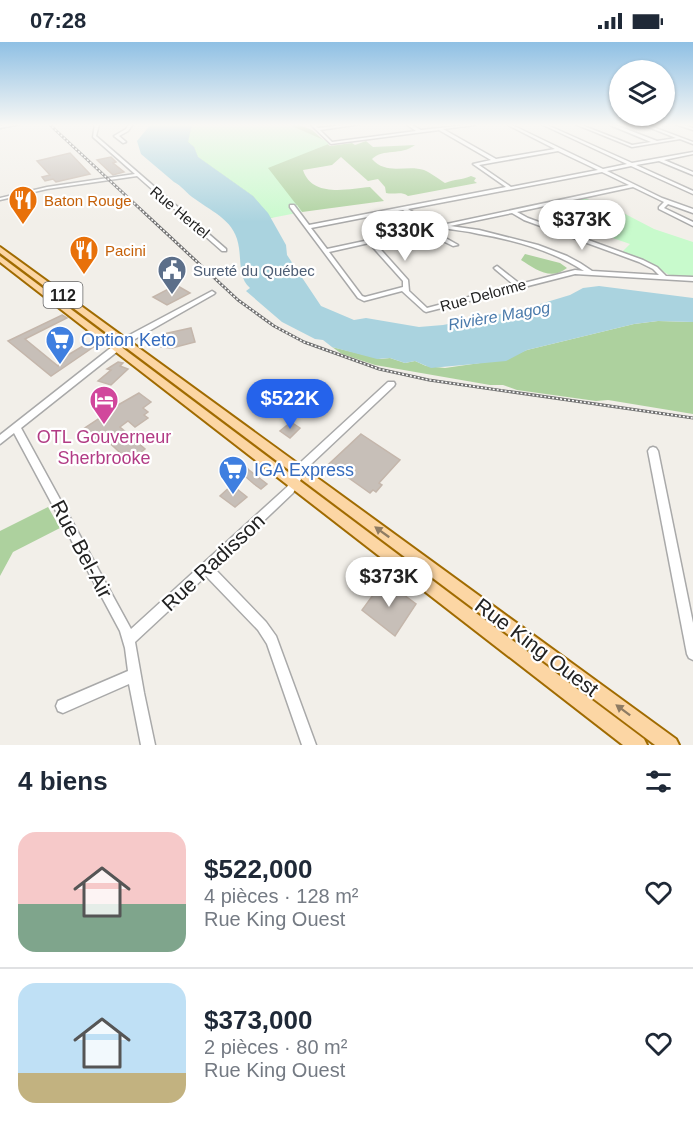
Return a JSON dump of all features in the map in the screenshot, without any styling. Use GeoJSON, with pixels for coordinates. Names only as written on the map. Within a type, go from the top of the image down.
{"type":"FeatureCollection","features":[{"type":"Feature","properties":{"kind":"main road","name":"Rue King Ouest"},"geometry":{"type":"LineString","coordinates":[[0,249],[2,258],[122,344],[298,477],[639,745]]}},
{"type":"Feature","properties":{"kind":"main road","name":"Rue King Ouest"},"geometry":{"type":"LineString","coordinates":[[298,477],[670,745]]}},
{"type":"Feature","properties":{"kind":"street","name":"Rue Hertel"},"geometry":{"type":"LineString","coordinates":[[119,157],[224,250]]}},
{"type":"Feature","properties":{"kind":"street"},"geometry":{"type":"LineString","coordinates":[[488,157],[494,160]]}},
{"type":"Feature","properties":{"kind":"street"},"geometry":{"type":"LineString","coordinates":[[510,188],[475,164],[515,157]]}},
{"type":"Feature","properties":{"kind":"street"},"geometry":{"type":"LineString","coordinates":[[574,157],[667,202],[693,211]]}},
{"type":"Feature","properties":{"kind":"street"},"geometry":{"type":"LineString","coordinates":[[614,157],[693,193]]}},
{"type":"Feature","properties":{"kind":"street"},"geometry":{"type":"LineString","coordinates":[[308,227],[670,157]]}},
{"type":"Feature","properties":{"kind":"street"},"geometry":{"type":"LineString","coordinates":[[657,159],[693,174]]}},
{"type":"Feature","properties":{"kind":"street"},"geometry":{"type":"LineString","coordinates":[[0,199],[47,188],[137,175]]}},
{"type":"Feature","properties":{"kind":"street"},"geometry":{"type":"LineString","coordinates":[[326,251],[632,186]]}},
{"type":"Feature","properties":{"kind":"street"},"geometry":{"type":"LineString","coordinates":[[667,202],[661,208],[693,224]]}},
{"type":"Feature","properties":{"kind":"street"},"geometry":{"type":"LineString","coordinates":[[292,206],[362,299],[406,290],[406,281],[371,242]]}},
{"type":"Feature","properties":{"kind":"street"},"geometry":{"type":"LineString","coordinates":[[404,209],[419,219],[528,244],[589,272]]}},
{"type":"Feature","properties":{"kind":"street"},"geometry":{"type":"LineString","coordinates":[[514,212],[526,219],[641,261],[655,268],[664,277]]}},
{"type":"Feature","properties":{"kind":"street"},"geometry":{"type":"LineString","coordinates":[[408,234],[413,237],[442,238],[455,245]]}},
{"type":"Feature","properties":{"kind":"street"},"geometry":{"type":"LineString","coordinates":[[497,268],[519,286]]}},
{"type":"Feature","properties":{"kind":"street","name":"Rue Delorme"},"geometry":{"type":"LineString","coordinates":[[406,290],[426,309],[569,273],[589,272],[693,279]]}},
{"type":"Feature","properties":{"kind":"street"},"geometry":{"type":"LineString","coordinates":[[0,440],[122,344],[212,293]]}},
{"type":"Feature","properties":{"kind":"street","name":"Rue Radisson"},"geometry":{"type":"LineString","coordinates":[[129,639],[207,569],[298,477],[330,440],[391,384]]}},
{"type":"Feature","properties":{"kind":"street","name":"Rue Bel-Air"},"geometry":{"type":"LineString","coordinates":[[16,428],[129,639],[148,745]]}},
{"type":"Feature","properties":{"kind":"street"},"geometry":{"type":"LineString","coordinates":[[653,451],[693,654]]}},
{"type":"Feature","properties":{"kind":"street"},"geometry":{"type":"LineString","coordinates":[[207,569],[262,626],[272,640],[309,745]]}},
{"type":"Feature","properties":{"kind":"street"},"geometry":{"type":"LineString","coordinates":[[63,706],[134,675]]}},
{"type":"Feature","properties":{"kind":"green space"},"geometry":{"type":"Polygon","coordinates":[[[198,157],[375,157],[372,159],[384,167],[424,170],[445,183],[471,176],[476,178],[474,181],[477,183],[408,196],[386,193],[385,187],[378,179],[368,181],[341,157],[332,165],[303,170],[314,185],[332,190],[370,187],[384,201],[302,212],[297,205],[271,218],[253,196],[198,157]]]}},
{"type":"Feature","properties":{"kind":"green space"},"geometry":{"type":"Polygon","coordinates":[[[198,157],[296,157],[268,168],[302,212],[271,218],[253,196],[198,157]]]}},
{"type":"Feature","properties":{"kind":"green space"},"geometry":{"type":"Polygon","coordinates":[[[586,198],[598,205],[606,204],[654,229],[693,242],[693,278],[669,275],[648,262],[622,252],[630,244],[549,216],[586,208],[575,200],[586,198]]]}},
{"type":"Feature","properties":{"kind":"green space"},"geometry":{"type":"Polygon","coordinates":[[[525,254],[560,263],[567,268],[555,274],[543,272],[521,260],[525,254]]]}},
{"type":"Feature","properties":{"kind":"green space"},"geometry":{"type":"Polygon","coordinates":[[[658,321],[693,322],[693,414],[608,400],[596,401],[517,390],[503,385],[490,385],[375,365],[342,354],[332,347],[381,359],[390,358],[405,363],[415,361],[426,366],[445,368],[501,360],[527,350],[634,324],[658,321]]]}},
{"type":"Feature","properties":{"kind":"green space"},"geometry":{"type":"Polygon","coordinates":[[[48,507],[60,528],[13,552],[0,576],[0,531],[48,507]]]}},
{"type":"Feature","properties":{"kind":"water","name":"Rivière Magog"},"geometry":{"type":"Polygon","coordinates":[[[144,157],[198,157],[253,196],[268,213],[286,245],[287,255],[321,306],[354,320],[366,318],[419,327],[443,325],[517,311],[570,295],[583,288],[599,286],[693,298],[693,322],[658,321],[634,324],[527,350],[506,361],[431,368],[415,361],[405,363],[390,358],[377,359],[332,347],[323,340],[315,339],[282,322],[246,291],[250,288],[242,275],[239,248],[234,231],[223,219],[144,157]]]}},
{"type":"Feature","properties":{"kind":"building"},"geometry":{"type":"Polygon","coordinates":[[[54,157],[74,157],[90,174],[56,182],[53,179],[45,181],[42,177],[50,175],[37,161],[54,157]]]}},
{"type":"Feature","properties":{"kind":"building"},"geometry":{"type":"Polygon","coordinates":[[[111,157],[116,162],[113,163],[124,172],[113,175],[97,160],[111,157]]]}},
{"type":"Feature","properties":{"kind":"building","name":"Sureté du Québec"},"geometry":{"type":"Polygon","coordinates":[[[176,285],[190,293],[167,305],[153,297],[176,285]]]}},
{"type":"Feature","properties":{"kind":"building"},"geometry":{"type":"Polygon","coordinates":[[[62,315],[67,318],[25,339],[58,366],[61,359],[83,346],[94,340],[98,344],[51,376],[8,341],[62,315]]]}},
{"type":"Feature","properties":{"kind":"building"},"geometry":{"type":"Polygon","coordinates":[[[191,328],[195,342],[172,348],[161,347],[159,339],[164,338],[163,334],[191,328]]]}},
{"type":"Feature","properties":{"kind":"building"},"geometry":{"type":"Polygon","coordinates":[[[118,362],[123,363],[120,366],[128,369],[111,385],[98,381],[111,370],[107,369],[118,362]]]}},
{"type":"Feature","properties":{"kind":"building","name":"OTL Gouverneur Sherbrooke"},"geometry":{"type":"Polygon","coordinates":[[[139,393],[151,402],[143,408],[148,412],[144,415],[148,418],[135,427],[128,421],[120,427],[145,449],[129,461],[101,435],[94,439],[83,429],[139,393]]]}},
{"type":"Feature","properties":{"kind":"building"},"geometry":{"type":"Polygon","coordinates":[[[291,422],[300,428],[290,438],[280,431],[291,422]]]}},
{"type":"Feature","properties":{"kind":"building"},"geometry":{"type":"Polygon","coordinates":[[[361,434],[400,460],[379,483],[382,485],[376,492],[373,490],[370,493],[329,464],[361,434]]]}},
{"type":"Feature","properties":{"kind":"building"},"geometry":{"type":"Polygon","coordinates":[[[244,465],[267,484],[261,489],[254,484],[238,470],[244,465]]]}},
{"type":"Feature","properties":{"kind":"building","name":"IGA Express"},"geometry":{"type":"Polygon","coordinates":[[[232,485],[247,497],[235,507],[220,496],[232,485]]]}},
{"type":"Feature","properties":{"kind":"building"},"geometry":{"type":"Polygon","coordinates":[[[384,580],[416,604],[395,636],[362,610],[384,580]]]}},
{"type":"Feature","properties":{"kind":"railway"},"geometry":{"type":"LineString","coordinates":[[84,157],[238,300],[274,326],[304,342],[379,369],[429,380],[693,418]]}},
{"type":"Feature","properties":{"kind":"place","name":"Baton Rouge"},"geometry":{"type":"Point","coordinates":[23,226]}},
{"type":"Feature","properties":{"kind":"place","name":"Pacini"},"geometry":{"type":"Point","coordinates":[84,276]}},
{"type":"Feature","properties":{"kind":"place","name":"Sureté du Québec"},"geometry":{"type":"Point","coordinates":[172,296]}},
{"type":"Feature","properties":{"kind":"place","name":"Option Keto"},"geometry":{"type":"Point","coordinates":[60,366]}},
{"type":"Feature","properties":{"kind":"place","name":"OTL Gouverneur Sherbrooke"},"geometry":{"type":"Point","coordinates":[104,426]}},
{"type":"Feature","properties":{"kind":"place","name":"IGA Express"},"geometry":{"type":"Point","coordinates":[233,496]}}]}
